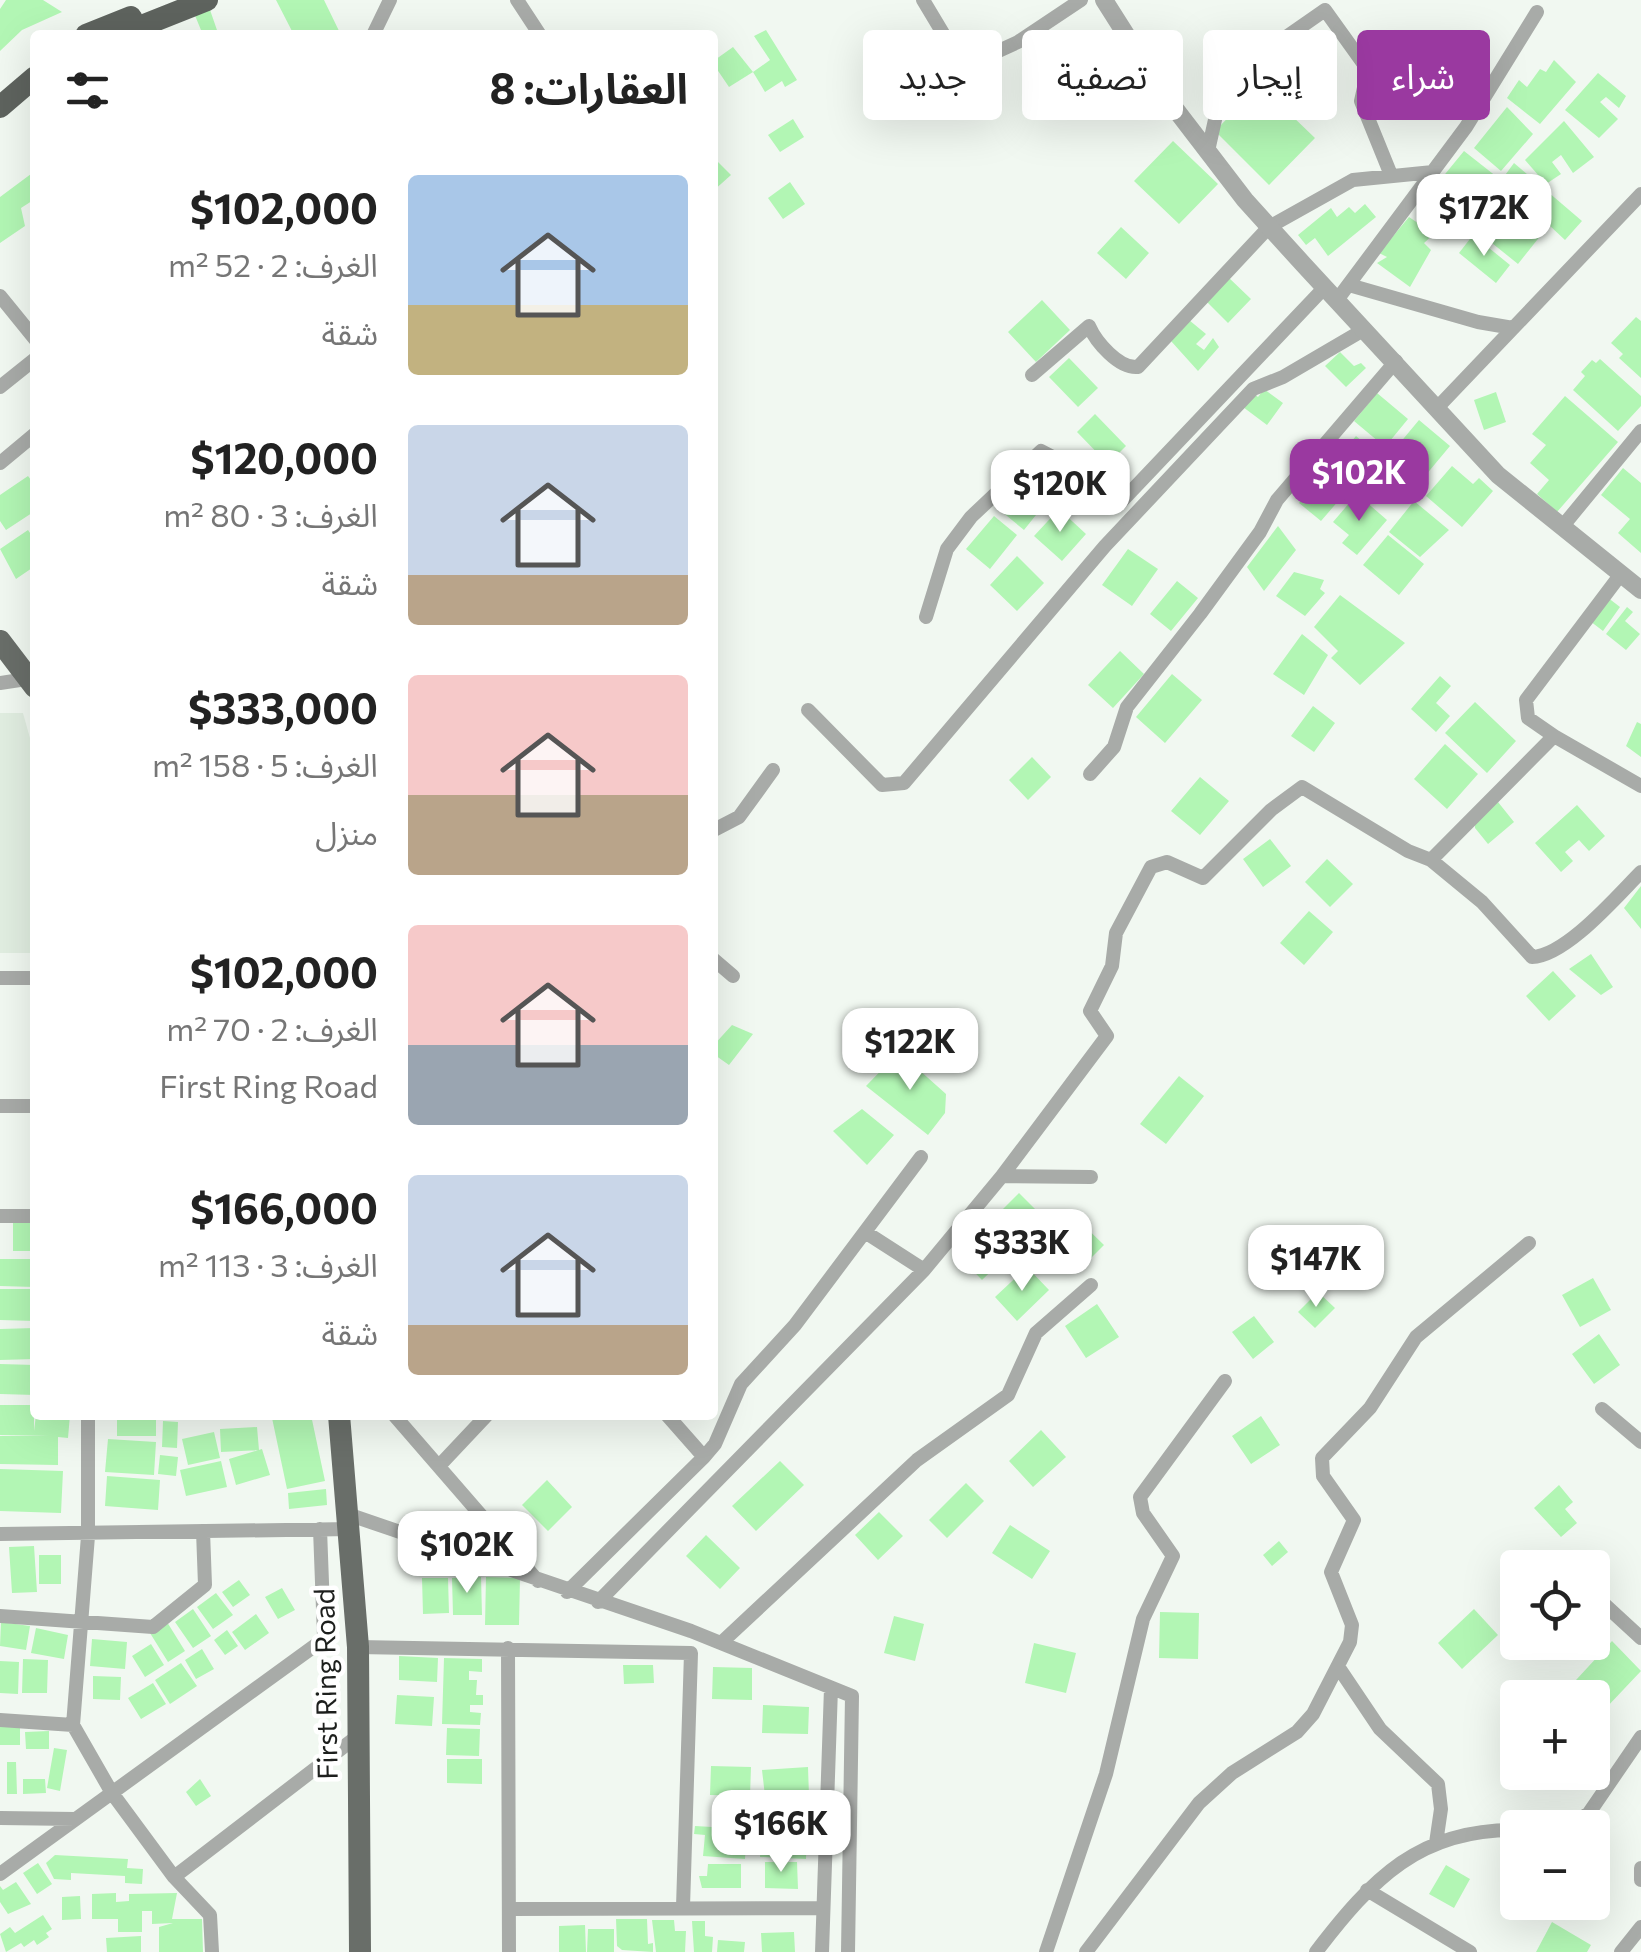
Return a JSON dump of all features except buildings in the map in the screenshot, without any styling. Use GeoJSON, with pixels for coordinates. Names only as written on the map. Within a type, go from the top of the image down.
{"type":"FeatureCollection","features":[{"type":"Feature","properties":{"kind":"highway"},"geometry":{"type":"LineString","coordinates":[[98,30],[171,0]]}},
{"type":"Feature","properties":{"kind":"highway"},"geometry":{"type":"LineString","coordinates":[[131,30],[207,0]]}},
{"type":"Feature","properties":{"kind":"highway"},"geometry":{"type":"LineString","coordinates":[[0,89],[30,66]]}},
{"type":"Feature","properties":{"kind":"highway"},"geometry":{"type":"LineString","coordinates":[[0,107],[30,81]]}},
{"type":"Feature","properties":{"kind":"main road"},"geometry":{"type":"LineString","coordinates":[[0,640],[30,677]]}},
{"type":"Feature","properties":{"kind":"main road","name":"First Ring Road"},"geometry":{"type":"LineString","coordinates":[[340,1420],[358,1647],[360,1952]]}},
{"type":"Feature","properties":{"kind":"street"},"geometry":{"type":"LineString","coordinates":[[376,30],[390,0]]}},
{"type":"Feature","properties":{"kind":"street"},"geometry":{"type":"LineString","coordinates":[[517,0],[537,30]]}},
{"type":"Feature","properties":{"kind":"street"},"geometry":{"type":"LineString","coordinates":[[923,0],[959,60],[970,64],[1018,42],[1080,0]]}},
{"type":"Feature","properties":{"kind":"street"},"geometry":{"type":"LineString","coordinates":[[1104,0],[1163,93],[1269,227],[1337,290],[1365,328],[1498,475],[1641,590]]}},
{"type":"Feature","properties":{"kind":"street"},"geometry":{"type":"LineString","coordinates":[[1208,151],[1220,93],[1229,78],[1325,10],[1368,70],[1361,101],[1390,175]]}},
{"type":"Feature","properties":{"kind":"street"},"geometry":{"type":"LineString","coordinates":[[926,617],[947,549],[971,516],[1040,450],[1064,463],[1109,503],[1121,502],[1337,290],[1433,172],[1537,12]]}},
{"type":"Feature","properties":{"kind":"street"},"geometry":{"type":"LineString","coordinates":[[1032,375],[1089,326],[1096,340],[1124,366],[1138,367],[1269,227],[1353,180],[1433,172]]}},
{"type":"Feature","properties":{"kind":"street"},"geometry":{"type":"LineString","coordinates":[[1437,408],[1641,194]]}},
{"type":"Feature","properties":{"kind":"street"},"geometry":{"type":"LineString","coordinates":[[1337,290],[1513,328]]}},
{"type":"Feature","properties":{"kind":"street"},"geometry":{"type":"LineString","coordinates":[[0,296],[30,332]]}},
{"type":"Feature","properties":{"kind":"street"},"geometry":{"type":"LineString","coordinates":[[808,710],[882,785],[904,783],[1057,599],[1253,389],[1283,377],[1365,328]]}},
{"type":"Feature","properties":{"kind":"street"},"geometry":{"type":"LineString","coordinates":[[1090,774],[1114,747],[1127,707],[1230,573],[1277,500],[1396,360]]}},
{"type":"Feature","properties":{"kind":"street"},"geometry":{"type":"LineString","coordinates":[[0,387],[30,364]]}},
{"type":"Feature","properties":{"kind":"street"},"geometry":{"type":"LineString","coordinates":[[1562,527],[1641,431]]}},
{"type":"Feature","properties":{"kind":"street"},"geometry":{"type":"LineString","coordinates":[[0,463],[30,438]]}},
{"type":"Feature","properties":{"kind":"street"},"geometry":{"type":"LineString","coordinates":[[1620,574],[1526,700],[1528,718],[1641,786]]}},
{"type":"Feature","properties":{"kind":"street"},"geometry":{"type":"LineString","coordinates":[[0,683],[30,681]]}},
{"type":"Feature","properties":{"kind":"street"},"geometry":{"type":"LineString","coordinates":[[1431,860],[1554,736]]}},
{"type":"Feature","properties":{"kind":"street"},"geometry":{"type":"LineString","coordinates":[[718,829],[739,817],[772,770]]}},
{"type":"Feature","properties":{"kind":"street"},"geometry":{"type":"LineString","coordinates":[[598,1602],[924,1270],[1002,1176],[1108,1036],[1090,1010],[1112,966],[1116,934],[1150,867],[1167,862],[1203,878],[1271,810],[1302,787],[1408,851],[1431,860],[1482,902],[1532,956],[1546,955],[1580,931],[1641,872]]}},
{"type":"Feature","properties":{"kind":"street"},"geometry":{"type":"LineString","coordinates":[[718,963],[734,976]]}},
{"type":"Feature","properties":{"kind":"street"},"geometry":{"type":"LineString","coordinates":[[0,978],[30,978]]}},
{"type":"Feature","properties":{"kind":"street"},"geometry":{"type":"LineString","coordinates":[[0,1106],[30,1106]]}},
{"type":"Feature","properties":{"kind":"street"},"geometry":{"type":"LineString","coordinates":[[567,1592],[704,1457],[741,1384],[794,1325],[921,1157]]}},
{"type":"Feature","properties":{"kind":"street"},"geometry":{"type":"LineString","coordinates":[[1002,1176],[1091,1176]]}},
{"type":"Feature","properties":{"kind":"street"},"geometry":{"type":"LineString","coordinates":[[0,1216],[30,1216]]}},
{"type":"Feature","properties":{"kind":"street"},"geometry":{"type":"LineString","coordinates":[[865,1232],[924,1270]]}},
{"type":"Feature","properties":{"kind":"street"},"geometry":{"type":"LineString","coordinates":[[1086,1952],[1199,1803],[1232,1773],[1297,1732],[1339,1668],[1352,1625],[1331,1572],[1354,1520],[1323,1476],[1322,1458],[1370,1408],[1416,1338],[1529,1243]]}},
{"type":"Feature","properties":{"kind":"street"},"geometry":{"type":"LineString","coordinates":[[721,1643],[917,1460],[1008,1395],[1036,1333],[1091,1285]]}},
{"type":"Feature","properties":{"kind":"street"},"geometry":{"type":"LineString","coordinates":[[1046,1952],[1106,1774],[1143,1620],[1173,1556],[1143,1513],[1140,1497],[1225,1381]]}},
{"type":"Feature","properties":{"kind":"street"},"geometry":{"type":"LineString","coordinates":[[1602,1408],[1641,1442]]}},
{"type":"Feature","properties":{"kind":"street"},"geometry":{"type":"LineString","coordinates":[[88,1420],[88,1536],[73,1725],[112,1792],[174,1877],[210,1915],[212,1952]]}},
{"type":"Feature","properties":{"kind":"street"},"geometry":{"type":"LineString","coordinates":[[398,1420],[538,1582]]}},
{"type":"Feature","properties":{"kind":"street"},"geometry":{"type":"LineString","coordinates":[[439,1466],[481,1420]]}},
{"type":"Feature","properties":{"kind":"street"},"geometry":{"type":"LineString","coordinates":[[671,1420],[704,1457]]}},
{"type":"Feature","properties":{"kind":"street"},"geometry":{"type":"LineString","coordinates":[[0,1534],[88,1536],[320,1530],[350,1522],[690,1631],[846,1693],[855,1703],[848,1952]]}},
{"type":"Feature","properties":{"kind":"street"},"geometry":{"type":"LineString","coordinates":[[0,1874],[320,1642],[324,1636],[320,1530]]}},
{"type":"Feature","properties":{"kind":"street"},"geometry":{"type":"LineString","coordinates":[[0,1616],[149,1628],[206,1582],[204,1532]]}},
{"type":"Feature","properties":{"kind":"street"},"geometry":{"type":"LineString","coordinates":[[1610,1610],[1641,1638]]}},
{"type":"Feature","properties":{"kind":"street"},"geometry":{"type":"LineString","coordinates":[[683,1907],[690,1631]]}},
{"type":"Feature","properties":{"kind":"street"},"geometry":{"type":"LineString","coordinates":[[358,1647],[691,1653]]}},
{"type":"Feature","properties":{"kind":"street"},"geometry":{"type":"LineString","coordinates":[[508,1648],[509,1952]]}},
{"type":"Feature","properties":{"kind":"street"},"geometry":{"type":"LineString","coordinates":[[1339,1668],[1380,1729],[1438,1784],[1441,1809],[1436,1842]]}},
{"type":"Feature","properties":{"kind":"street"},"geometry":{"type":"LineString","coordinates":[[822,1952],[830,1688]]}},
{"type":"Feature","properties":{"kind":"street"},"geometry":{"type":"LineString","coordinates":[[0,1720],[73,1725]]}},
{"type":"Feature","properties":{"kind":"street"},"geometry":{"type":"LineString","coordinates":[[174,1877],[358,1735]]}},
{"type":"Feature","properties":{"kind":"street"},"geometry":{"type":"LineString","coordinates":[[1591,1810],[1641,1737]]}},
{"type":"Feature","properties":{"kind":"street"},"geometry":{"type":"LineString","coordinates":[[0,1818],[76,1819]]}},
{"type":"Feature","properties":{"kind":"street"},"geometry":{"type":"LineString","coordinates":[[1316,1952],[1368,1890],[1407,1857],[1436,1842],[1475,1830],[1500,1830]]}},
{"type":"Feature","properties":{"kind":"street"},"geometry":{"type":"LineString","coordinates":[[1641,1868],[1641,1880]]}},
{"type":"Feature","properties":{"kind":"street"},"geometry":{"type":"LineString","coordinates":[[1368,1890],[1470,1952]]}},
{"type":"Feature","properties":{"kind":"street"},"geometry":{"type":"LineString","coordinates":[[510,1908],[822,1908]]}},
{"type":"Feature","properties":{"kind":"street"},"geometry":{"type":"LineString","coordinates":[[1622,1952],[1641,1927]]}},
{"type":"Feature","properties":{"kind":"shaded area"},"geometry":{"type":"Polygon","coordinates":[[[0,713],[23,713],[30,738],[30,953],[0,953],[0,713]]]}}]}
